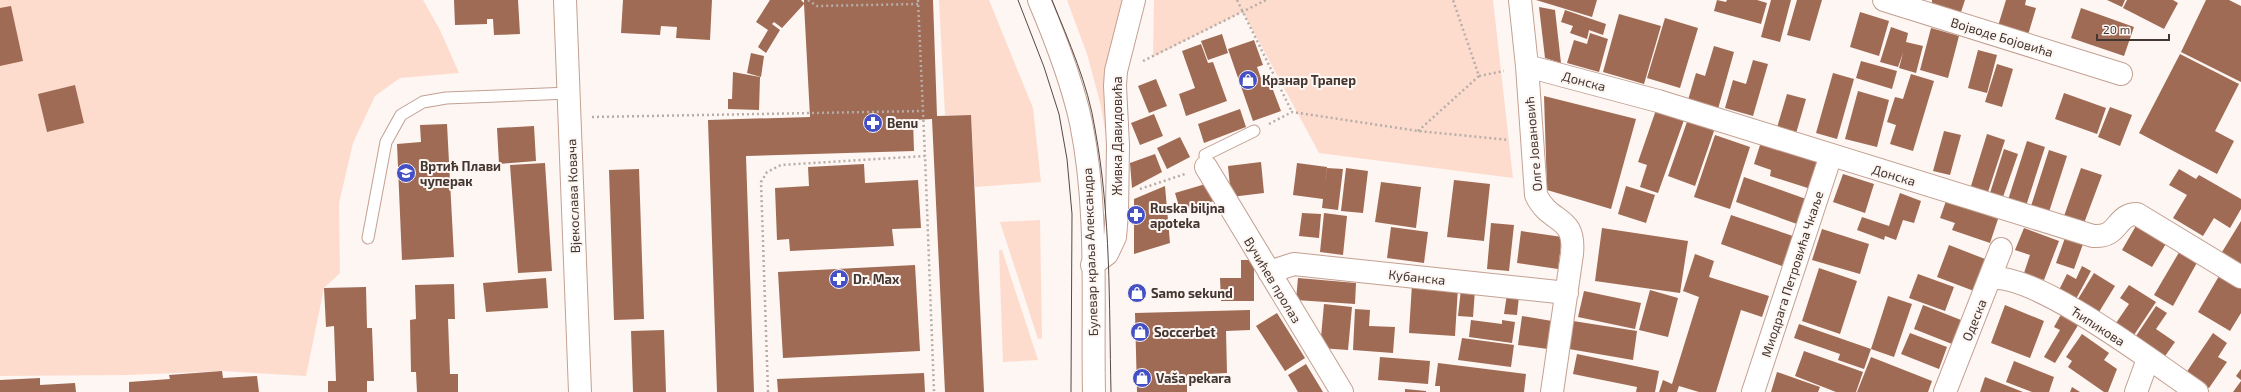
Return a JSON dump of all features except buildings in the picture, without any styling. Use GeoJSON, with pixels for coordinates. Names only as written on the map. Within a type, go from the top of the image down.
{"type":"FeatureCollection","features":[{"type":"Feature","properties":{"kind":"street","name":"Вјекослава Ковача"},"geometry":{"type":"LineString","coordinates":[[565,0],[580,392]]}},
{"type":"Feature","properties":{"kind":"street","name":"Булевар краља Александра"},"geometry":{"type":"LineString","coordinates":[[1039,0],[1067,72],[1081,124],[1090,196],[1094,392]]}},
{"type":"Feature","properties":{"kind":"street","name":"Живка Давидовића"},"geometry":{"type":"LineString","coordinates":[[1092,265],[1107,254],[1112,246],[1118,213],[1118,145],[1115,99],[1116,71],[1134,0]]}},
{"type":"Feature","properties":{"kind":"street","name":"Олге Јовановић"},"geometry":{"type":"LineString","coordinates":[[1520,0],[1527,66],[1536,195],[1546,211],[1568,226],[1573,238],[1567,293],[1552,392]]}},
{"type":"Feature","properties":{"kind":"street","name":"Војводе Бојовића"},"geometry":{"type":"LineString","coordinates":[[1884,0],[2121,74]]}},
{"type":"Feature","properties":{"kind":"street","name":"Донска"},"geometry":{"type":"LineString","coordinates":[[1527,66],[1658,101],[2093,236],[2103,237],[2111,233],[2123,219],[2130,214],[2137,214],[2241,277]]}},
{"type":"Feature","properties":{"kind":"street","name":"Миодрага Петровића Чкаље"},"geometry":{"type":"LineString","coordinates":[[1752,392],[1831,155]]}},
{"type":"Feature","properties":{"kind":"street","name":"Вучићев пролаз"},"geometry":{"type":"LineString","coordinates":[[1206,167],[1342,392]]}},
{"type":"Feature","properties":{"kind":"street","name":"Одеска"},"geometry":{"type":"LineString","coordinates":[[1945,392],[2001,248]]}},
{"type":"Feature","properties":{"kind":"street","name":"Кубанска"},"geometry":{"type":"LineString","coordinates":[[1269,272],[1294,264],[1567,293]]}},
{"type":"Feature","properties":{"kind":"street","name":"Ћипикова"},"geometry":{"type":"LineString","coordinates":[[1990,278],[2010,280],[2047,295],[2080,313],[2197,392]]}},
{"type":"Feature","properties":{"kind":"street"},"geometry":{"type":"LineString","coordinates":[[2136,392],[2148,359]]}},
{"type":"Feature","properties":{"kind":"lane"},"geometry":{"type":"LineString","coordinates":[[368,238],[386,142],[401,115],[423,102],[446,98],[569,93]]}},
{"type":"Feature","properties":{"kind":"lane"},"geometry":{"type":"LineString","coordinates":[[1206,167],[1205,155],[1254,131]]}},
{"type":"Feature","properties":{"kind":"path"},"geometry":{"type":"LineString","coordinates":[[808,0],[817,6],[919,4]]}},
{"type":"Feature","properties":{"kind":"path"},"geometry":{"type":"LineString","coordinates":[[918,0],[934,392]]}},
{"type":"Feature","properties":{"kind":"path"},"geometry":{"type":"LineString","coordinates":[[1237,0],[1292,112]]}},
{"type":"Feature","properties":{"kind":"path"},"geometry":{"type":"LineString","coordinates":[[1116,71],[1153,57],[1266,0]]}},
{"type":"Feature","properties":{"kind":"path"},"geometry":{"type":"LineString","coordinates":[[1418,131],[1479,76],[1453,0]]}},
{"type":"Feature","properties":{"kind":"path"},"geometry":{"type":"LineString","coordinates":[[570,118],[923,110]]}},
{"type":"Feature","properties":{"kind":"path"},"geometry":{"type":"LineString","coordinates":[[1254,131],[1292,112],[1418,131],[1532,143]]}},
{"type":"Feature","properties":{"kind":"path"},"geometry":{"type":"LineString","coordinates":[[768,392],[761,182],[767,172],[781,165],[925,156]]}},
{"type":"Feature","properties":{"kind":"path"},"geometry":{"type":"LineString","coordinates":[[1117,197],[1206,167]]}},
{"type":"Feature","properties":{"kind":"shaded area"},"geometry":{"type":"Polygon","coordinates":[[[0,0],[423,0],[440,30],[459,73],[400,78],[375,96],[353,143],[339,203],[340,273],[324,288],[306,376],[222,371],[128,375],[0,376],[0,0]]]}},
{"type":"Feature","properties":{"kind":"shaded area"},"geometry":{"type":"Polygon","coordinates":[[[939,0],[989,0],[1033,108],[1041,182],[975,187],[971,115],[945,115],[939,0]]]}},
{"type":"Feature","properties":{"kind":"shaded area"},"geometry":{"type":"Polygon","coordinates":[[[1067,0],[1127,0],[1111,168],[1101,106],[1087,54],[1067,0]]]}},
{"type":"Feature","properties":{"kind":"shaded area"},"geometry":{"type":"Polygon","coordinates":[[[1154,0],[1493,0],[1513,178],[1319,153],[1243,12],[1153,57],[1154,0]]]}},
{"type":"Feature","properties":{"kind":"shaded area"},"geometry":{"type":"Polygon","coordinates":[[[1040,220],[1042,338],[1038,339],[1000,222],[1040,220]]]}},
{"type":"Feature","properties":{"kind":"shaded area"},"geometry":{"type":"Polygon","coordinates":[[[999,250],[1002,250],[1038,360],[1003,362],[999,250]]]}},
{"type":"Feature","properties":{"kind":"tram line"},"geometry":{"type":"LineString","coordinates":[[1018,0],[1044,67],[1059,114],[1067,159],[1072,214],[1071,392]]}},
{"type":"Feature","properties":{"kind":"tram line"},"geometry":{"type":"LineString","coordinates":[[1052,0],[1083,79],[1092,112],[1100,162],[1107,227],[1111,392]]}},
{"type":"Feature","properties":{"kind":"place","name":"Крзнар Трапер"},"geometry":{"type":"Point","coordinates":[1248,80]}},
{"type":"Feature","properties":{"kind":"place","name":"Benu"},"geometry":{"type":"Point","coordinates":[873,123]}},
{"type":"Feature","properties":{"kind":"place","name":"Вртић Плави чуперак"},"geometry":{"type":"Point","coordinates":[406,173]}},
{"type":"Feature","properties":{"kind":"place","name":"Ruska biljna apoteka"},"geometry":{"type":"Point","coordinates":[1136,215]}},
{"type":"Feature","properties":{"kind":"place","name":"Dr. Max"},"geometry":{"type":"Point","coordinates":[839,279]}},
{"type":"Feature","properties":{"kind":"place","name":"Samo sekund"},"geometry":{"type":"Point","coordinates":[1137,293]}},
{"type":"Feature","properties":{"kind":"place","name":"Soccerbet"},"geometry":{"type":"Point","coordinates":[1140,332]}},
{"type":"Feature","properties":{"kind":"place","name":"Vaša pekara"},"geometry":{"type":"Point","coordinates":[1142,378]}}]}
